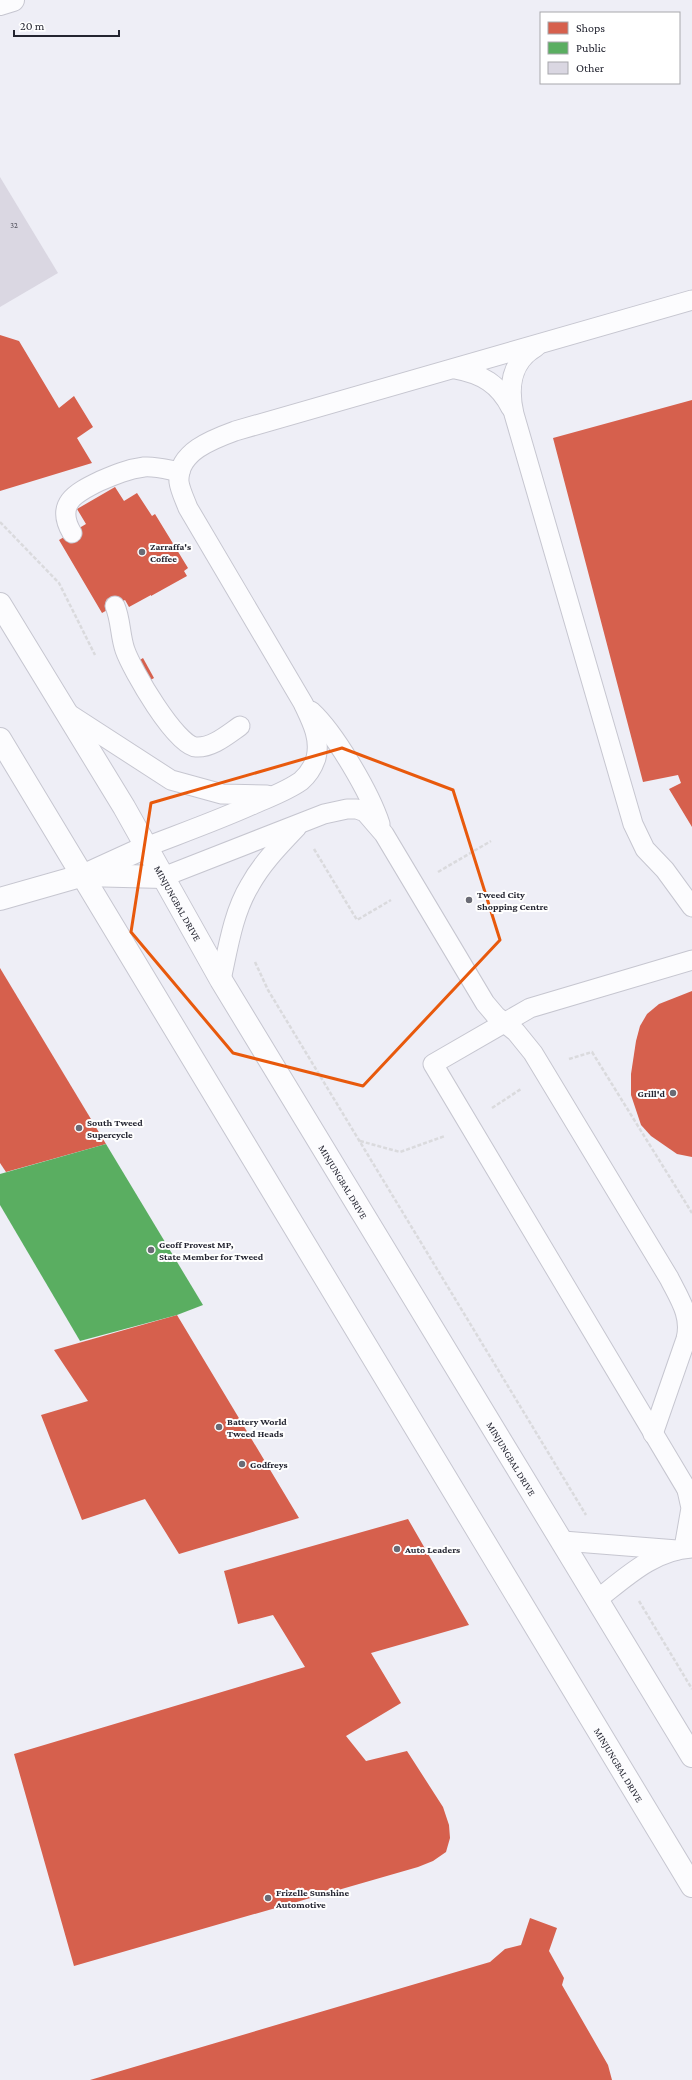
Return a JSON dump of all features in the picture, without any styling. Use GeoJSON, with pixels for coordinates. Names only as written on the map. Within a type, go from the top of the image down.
{"type":"FeatureCollection","features":[{"type":"Feature","properties":{"kind":"main road"},"geometry":{"type":"LineString","coordinates":[[0,4],[13,0]]}},
{"type":"Feature","properties":{"kind":"main road","name":"MINJUNGBAL DRIVE"},"geometry":{"type":"LineString","coordinates":[[0,604],[124,807],[222,980],[692,1756]]}},
{"type":"Feature","properties":{"kind":"main road","name":"MINJUNGBAL DRIVE"},"geometry":{"type":"LineString","coordinates":[[0,739],[84,875],[692,1886]]}},
{"type":"Feature","properties":{"kind":"main road"},"geometry":{"type":"LineString","coordinates":[[0,899],[84,875],[146,847]]}},
{"type":"Feature","properties":{"kind":"main road"},"geometry":{"type":"LineString","coordinates":[[84,875],[163,877]]}},
{"type":"Feature","properties":{"kind":"lane"},"geometry":{"type":"LineString","coordinates":[[146,847],[227,816],[274,795],[301,780],[307,774],[316,759],[318,743],[303,703],[195,522],[181,489],[179,482],[180,472],[185,462],[195,451],[214,438],[692,300]]}},
{"type":"Feature","properties":{"kind":"lane"},"geometry":{"type":"LineString","coordinates":[[543,343],[530,350],[514,371],[510,393],[514,414],[632,824],[645,849],[665,870],[692,907]]}},
{"type":"Feature","properties":{"kind":"lane"},"geometry":{"type":"LineString","coordinates":[[454,369],[476,374],[492,382],[503,394],[514,414]]}},
{"type":"Feature","properties":{"kind":"lane"},"geometry":{"type":"LineString","coordinates":[[72,533],[66,522],[66,508],[74,495],[84,489],[129,470],[152,467],[180,472]]}},
{"type":"Feature","properties":{"kind":"lane"},"geometry":{"type":"LineString","coordinates":[[115,606],[119,617],[122,638],[129,658],[158,708],[181,739],[192,746],[207,746],[240,726]]}},
{"type":"Feature","properties":{"kind":"lane"},"geometry":{"type":"LineString","coordinates":[[303,703],[322,721],[332,736],[373,803],[384,834]]}},
{"type":"Feature","properties":{"kind":"lane"},"geometry":{"type":"LineString","coordinates":[[65,711],[171,780],[222,794],[274,795]]}},
{"type":"Feature","properties":{"kind":"lane"},"geometry":{"type":"LineString","coordinates":[[163,877],[324,814],[353,809],[361,810],[368,815],[384,834],[485,1003],[491,1011],[516,1032],[533,1053],[669,1278],[684,1308],[688,1328],[686,1339],[653,1434]]}},
{"type":"Feature","properties":{"kind":"lane"},"geometry":{"type":"LineString","coordinates":[[222,980],[235,923],[246,892],[269,857],[300,824]]}},
{"type":"Feature","properties":{"kind":"lane"},"geometry":{"type":"LineString","coordinates":[[684,1549],[691,1508],[690,1494],[433,1064],[504,1022],[547,1002],[692,960]]}},
{"type":"Feature","properties":{"kind":"lane"},"geometry":{"type":"LineString","coordinates":[[563,1541],[684,1549]]}},
{"type":"Feature","properties":{"kind":"lane"},"geometry":{"type":"LineString","coordinates":[[598,1599],[624,1578],[657,1556],[684,1549]]}},
{"type":"Feature","properties":{"kind":"path"},"geometry":{"type":"LineString","coordinates":[[0,522],[59,583],[98,660]]}},
{"type":"Feature","properties":{"kind":"path"},"geometry":{"type":"LineString","coordinates":[[312,846],[357,920],[491,841]]}},
{"type":"Feature","properties":{"kind":"path"},"geometry":{"type":"LineString","coordinates":[[254,959],[268,990],[603,1544]]}},
{"type":"Feature","properties":{"kind":"path"},"geometry":{"type":"LineString","coordinates":[[624,1578],[692,1689]]}},
{"type":"Feature","properties":{"kind":"highlighted area"},"geometry":{"type":"Polygon","coordinates":[[[342,748],[453,790],[500,940],[363,1086],[233,1053],[131,932],[151,803],[342,748]]]}},
{"type":"Feature","properties":{"kind":"building: Shops"},"geometry":{"type":"Polygon","coordinates":[[[0,335],[19,341],[59,408],[74,396],[93,427],[77,438],[92,463],[0,491],[0,335]]]}},
{"type":"Feature","properties":{"kind":"building: Shops"},"geometry":{"type":"Polygon","coordinates":[[[692,400],[692,827],[669,789],[681,783],[678,775],[643,782],[553,438],[692,400]]]}},
{"type":"Feature","properties":{"kind":"building: Shops"},"geometry":{"type":"Polygon","coordinates":[[[115,487],[124,501],[137,493],[152,516],[155,514],[188,568],[184,571],[187,576],[151,596],[129,607],[125,600],[102,613],[59,540],[86,524],[77,509],[115,487]]]}},
{"type":"Feature","properties":{"kind":"building: Shops"},"geometry":{"type":"Polygon","coordinates":[[[143,658],[154,678],[143,684],[132,665],[143,658]]]}},
{"type":"Feature","properties":{"kind":"building: Shops"},"geometry":{"type":"Polygon","coordinates":[[[0,968],[106,1144],[6,1172],[0,1163],[0,968]]]}},
{"type":"Feature","properties":{"kind":"building: Shops"},"geometry":{"type":"Polygon","coordinates":[[[692,991],[692,1157],[677,1154],[651,1136],[641,1125],[631,1095],[631,1074],[640,1026],[647,1014],[659,1004],[692,991]]]}},
{"type":"Feature","properties":{"kind":"building: Shops"},"geometry":{"type":"Polygon","coordinates":[[[177,1315],[299,1518],[179,1554],[145,1499],[82,1520],[41,1415],[88,1401],[54,1350],[177,1315]]]}},
{"type":"Feature","properties":{"kind":"building: Shops"},"geometry":{"type":"Polygon","coordinates":[[[408,1519],[469,1625],[371,1653],[401,1703],[346,1736],[366,1761],[407,1751],[443,1807],[449,1825],[450,1838],[446,1852],[433,1861],[418,1867],[74,1966],[14,1754],[305,1667],[273,1615],[238,1624],[224,1571],[408,1519]]]}},
{"type":"Feature","properties":{"kind":"building: Shops"},"geometry":{"type":"Polygon","coordinates":[[[530,1918],[557,1928],[549,1951],[564,1978],[562,1985],[608,2065],[612,2080],[90,2080],[490,1962],[505,1949],[521,1945],[530,1918]]]}},
{"type":"Feature","properties":{"kind":"building: Public"},"geometry":{"type":"Polygon","coordinates":[[[106,1144],[203,1305],[177,1315],[80,1341],[0,1205],[0,1174],[106,1144]]]}},
{"type":"Feature","properties":{"kind":"building: Other"},"geometry":{"type":"Polygon","coordinates":[[[0,177],[58,273],[0,307],[0,177]]]}},
{"type":"Feature","properties":{"kind":"place","name":"Zarraffa's Coffee"},"geometry":{"type":"Point","coordinates":[142,552]}},
{"type":"Feature","properties":{"kind":"place","name":"Tweed City Shopping Centre"},"geometry":{"type":"Point","coordinates":[469,900]}},
{"type":"Feature","properties":{"kind":"place","name":"Grill'd"},"geometry":{"type":"Point","coordinates":[673,1093]}},
{"type":"Feature","properties":{"kind":"place","name":"South Tweed Supercycle"},"geometry":{"type":"Point","coordinates":[79,1128]}},
{"type":"Feature","properties":{"kind":"place","name":"Geoff Provest MP, State Member for Tweed"},"geometry":{"type":"Point","coordinates":[151,1250]}},
{"type":"Feature","properties":{"kind":"place","name":"Battery World Tweed Heads"},"geometry":{"type":"Point","coordinates":[219,1427]}},
{"type":"Feature","properties":{"kind":"place","name":"Godfreys"},"geometry":{"type":"Point","coordinates":[242,1464]}},
{"type":"Feature","properties":{"kind":"place","name":"Auto Leaders"},"geometry":{"type":"Point","coordinates":[397,1549]}},
{"type":"Feature","properties":{"kind":"place","name":"Frizelle Sunshine Automotive"},"geometry":{"type":"Point","coordinates":[268,1898]}}]}
